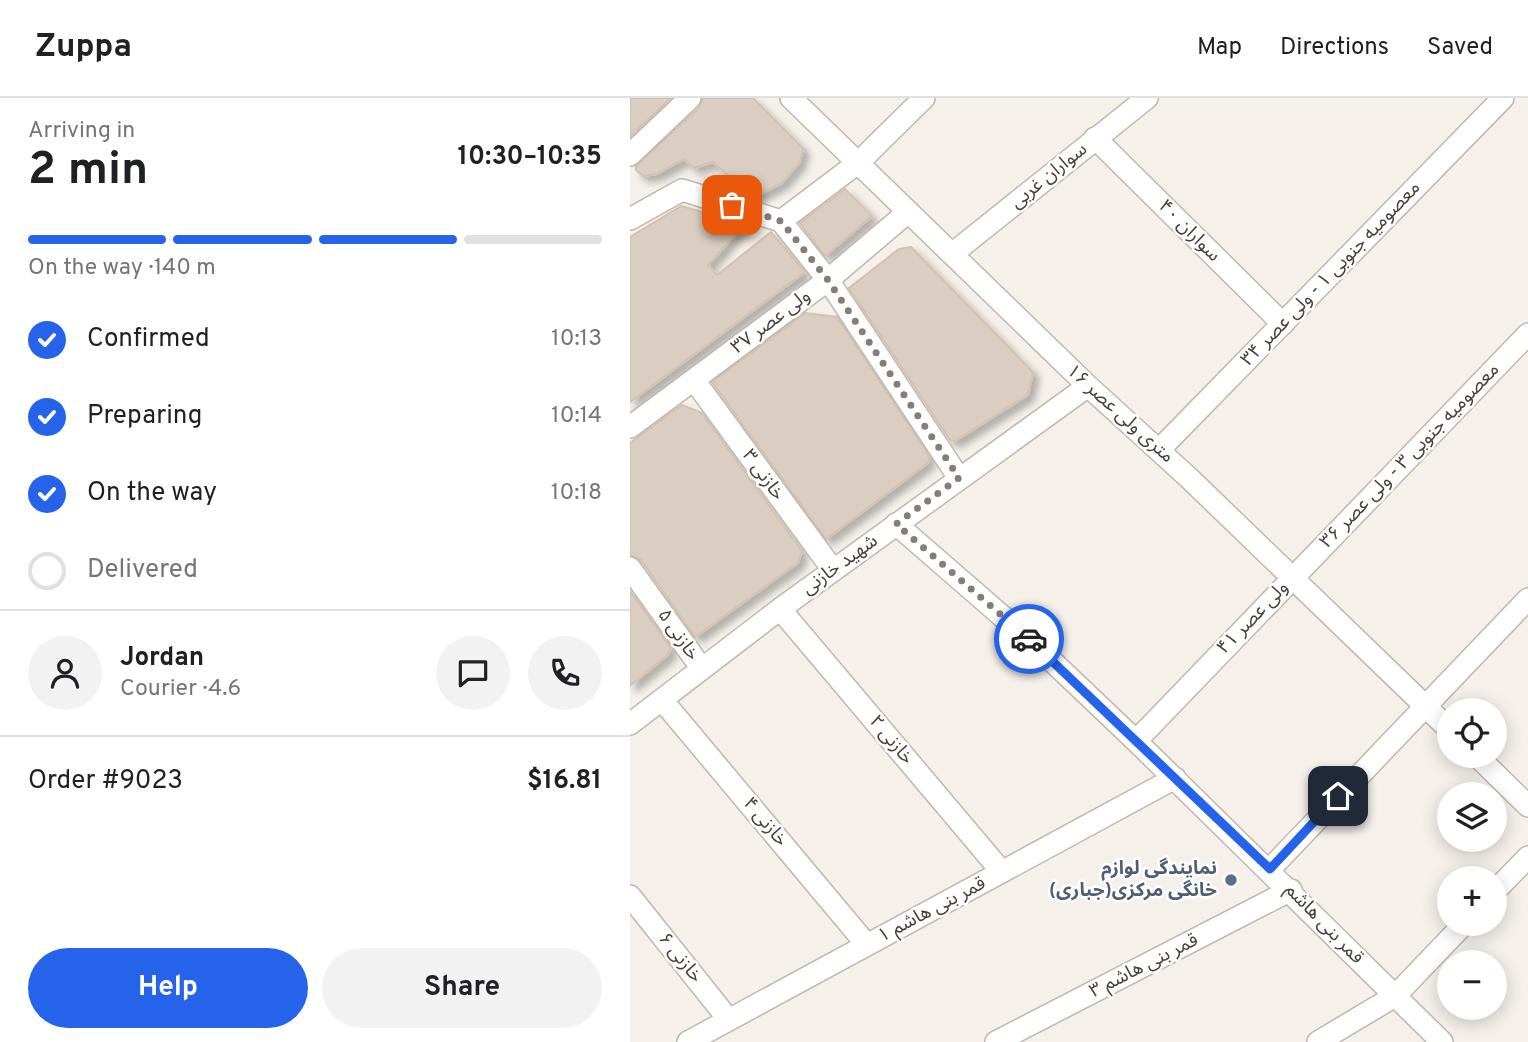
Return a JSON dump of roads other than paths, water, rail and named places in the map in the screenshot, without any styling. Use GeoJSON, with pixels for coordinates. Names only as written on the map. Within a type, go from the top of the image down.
{"type":"FeatureCollection","features":[{"type":"Feature","properties":{"kind":"street"},"geometry":{"type":"LineString","coordinates":[[630,155],[690,98]]}},
{"type":"Feature","properties":{"kind":"street","name":"۱۶ متری ولی عصر"},"geometry":{"type":"LineString","coordinates":[[791,98],[1088,386],[1159,450],[1437,717]]}},
{"type":"Feature","properties":{"kind":"street"},"geometry":{"type":"LineString","coordinates":[[781,221],[859,162],[924,98]]}},
{"type":"Feature","properties":{"kind":"street","name":"سواران غربی"},"geometry":{"type":"LineString","coordinates":[[952,254],[1147,98]]}},
{"type":"Feature","properties":{"kind":"street","name":"معصومیه جنوبی ۱ - ولی عصر ۳۴"},"geometry":{"type":"LineString","coordinates":[[1159,450],[1503,98]]}},
{"type":"Feature","properties":{"kind":"street","name":"سواران ۴۰"},"geometry":{"type":"LineString","coordinates":[[1095,138],[1283,324]]}},
{"type":"Feature","properties":{"kind":"street"},"geometry":{"type":"LineString","coordinates":[[630,219],[682,190],[781,221],[828,280],[959,478]]}},
{"type":"Feature","properties":{"kind":"street","name":"ولی عصر ۳۷"},"geometry":{"type":"LineString","coordinates":[[630,428],[828,280],[908,212]]}},
{"type":"Feature","properties":{"kind":"street","name":"معصومیه جنوبی ۳ - ولی عصر ۳۶"},"geometry":{"type":"LineString","coordinates":[[1293,578],[1528,334]]}},
{"type":"Feature","properties":{"kind":"street","name":"خازنی ۳"},"geometry":{"type":"LineString","coordinates":[[694,380],[833,570]]}},
{"type":"Feature","properties":{"kind":"street","name":"شهید خازنی"},"geometry":{"type":"LineString","coordinates":[[631,722],[833,570],[1088,386]]}},
{"type":"Feature","properties":{"kind":"street","name":"قمر بنی هاشم"},"geometry":{"type":"LineString","coordinates":[[896,524],[1033,643],[1270,869],[1441,1042]]}},
{"type":"Feature","properties":{"kind":"street","name":"خازنی ۵"},"geometry":{"type":"LineString","coordinates":[[630,568],[702,669]]}},
{"type":"Feature","properties":{"kind":"street","name":"ولی عصر ۴۱"},"geometry":{"type":"LineString","coordinates":[[1136,741],[1293,578]]}},
{"type":"Feature","properties":{"kind":"street"},"geometry":{"type":"LineString","coordinates":[[1270,869],[1528,598]]}},
{"type":"Feature","properties":{"kind":"street","name":"خازنی ۲"},"geometry":{"type":"LineString","coordinates":[[780,609],[1002,872]]}},
{"type":"Feature","properties":{"kind":"street","name":"خازنی ۴"},"geometry":{"type":"LineString","coordinates":[[662,699],[867,945]]}},
{"type":"Feature","properties":{"kind":"street"},"geometry":{"type":"LineString","coordinates":[[1489,768],[1528,806]]}},
{"type":"Feature","properties":{"kind":"street","name":"قمر بنی هاشم ۱"},"geometry":{"type":"LineString","coordinates":[[688,1042],[1175,778]]}},
{"type":"Feature","properties":{"kind":"street"},"geometry":{"type":"LineString","coordinates":[[1507,879],[1528,857]]}},
{"type":"Feature","properties":{"kind":"street","name":"قمر بنی هاشم ۳"},"geometry":{"type":"LineString","coordinates":[[996,1042],[1291,890]]}},
{"type":"Feature","properties":{"kind":"street","name":"خازنی ۶"},"geometry":{"type":"LineString","coordinates":[[630,896],[729,1020]]}},
{"type":"Feature","properties":{"kind":"street"},"geometry":{"type":"LineString","coordinates":[[1318,1042],[1395,996],[1452,936]]}},
{"type":"Feature","properties":{"kind":"place","name":"نمایندگی لوازم خانگی مرکزی(جباری)"},"geometry":{"type":"Point","coordinates":[1231,880]}}]}
